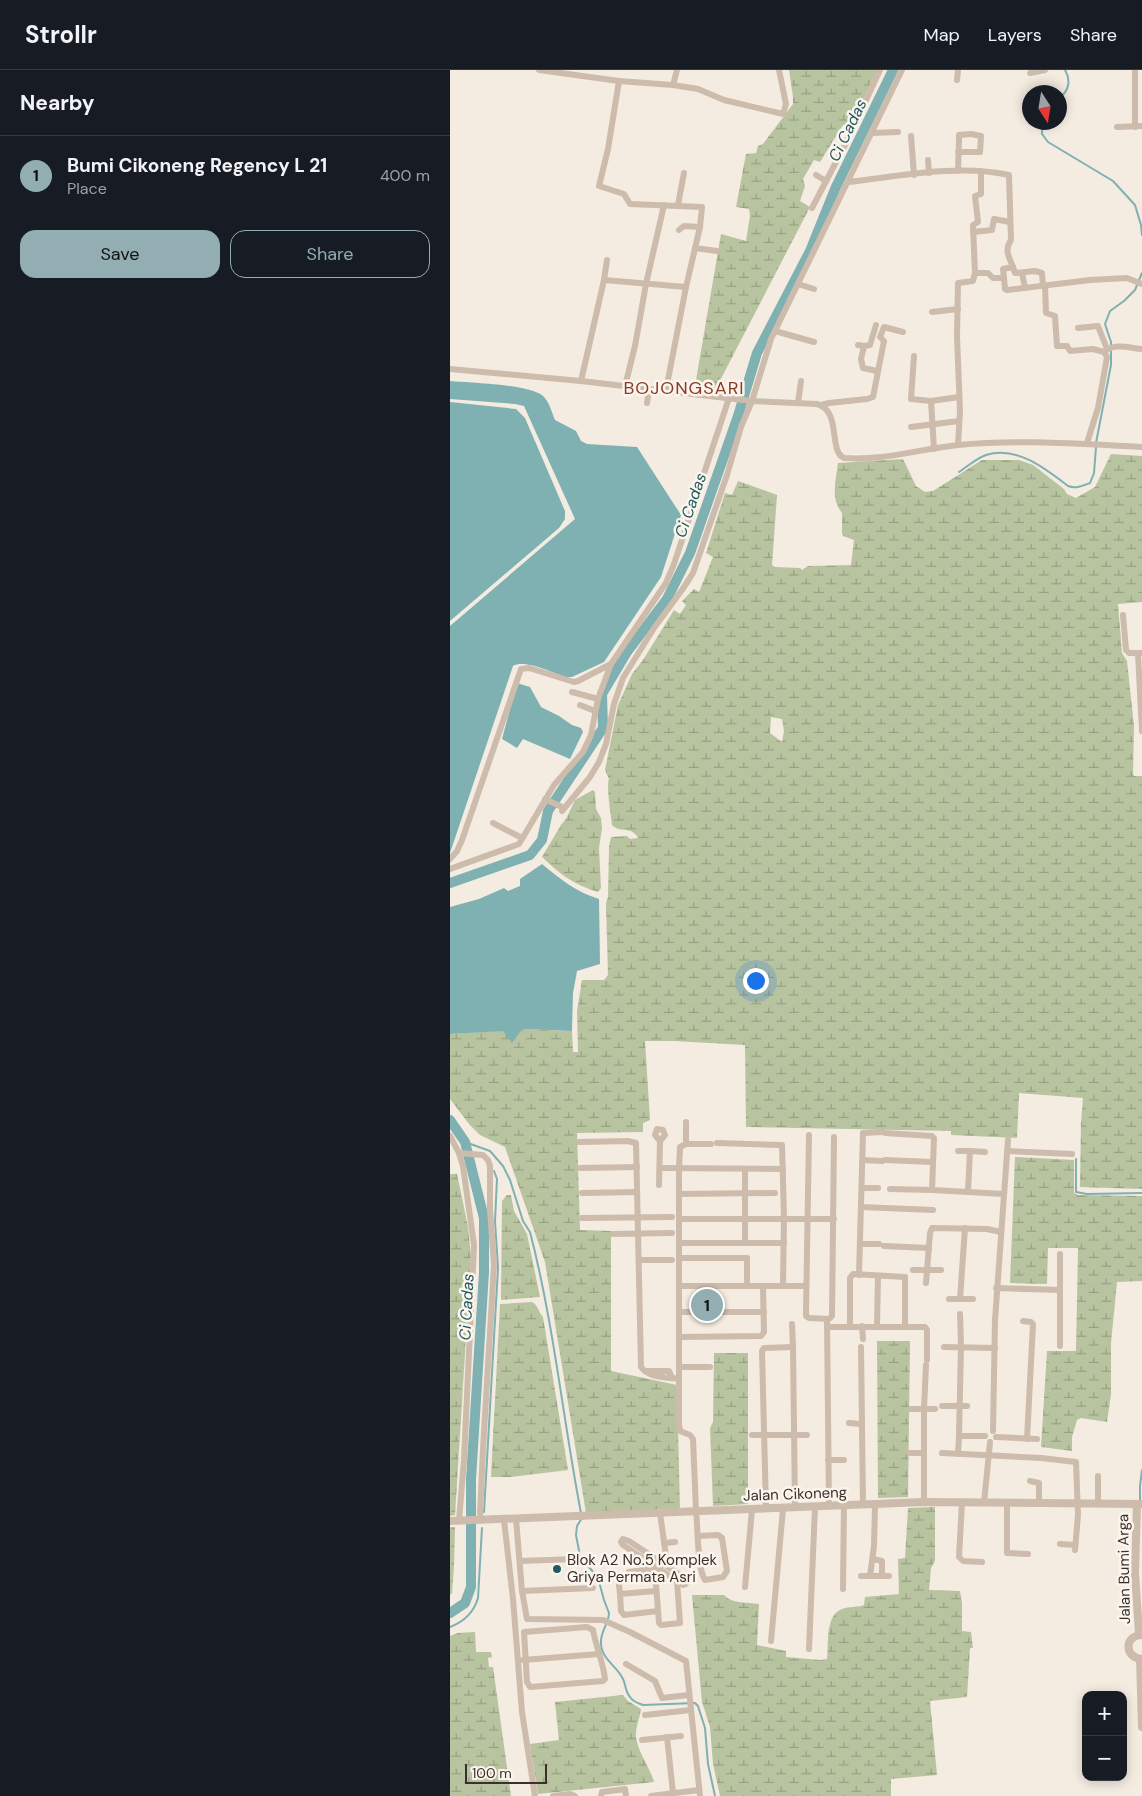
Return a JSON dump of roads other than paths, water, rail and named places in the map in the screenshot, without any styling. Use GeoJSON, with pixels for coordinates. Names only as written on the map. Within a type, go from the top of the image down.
{"type":"FeatureCollection","features":[{"type":"Feature","properties":{"kind":"street"},"geometry":{"type":"LineString","coordinates":[[539,70],[592,74],[620,82],[673,85],[698,89],[724,100],[783,114],[786,104],[779,70]]}},
{"type":"Feature","properties":{"kind":"street"},"geometry":{"type":"LineString","coordinates":[[673,85],[678,70]]}},
{"type":"Feature","properties":{"kind":"street"},"geometry":{"type":"LineString","coordinates":[[812,208],[846,143],[880,70]]}},
{"type":"Feature","properties":{"kind":"street"},"geometry":{"type":"LineString","coordinates":[[550,801],[563,809],[590,777],[599,762],[606,744],[614,704],[623,678],[654,628],[693,573],[771,339],[902,70]]}},
{"type":"Feature","properties":{"kind":"street"},"geometry":{"type":"LineString","coordinates":[[957,80],[958,70]]}},
{"type":"Feature","properties":{"kind":"street"},"geometry":{"type":"LineString","coordinates":[[1030,73],[1045,70]]}},
{"type":"Feature","properties":{"kind":"street"},"geometry":{"type":"LineString","coordinates":[[1117,127],[1139,126],[1134,70]]}},
{"type":"Feature","properties":{"kind":"street"},"geometry":{"type":"LineString","coordinates":[[620,82],[599,186],[626,195],[630,204],[703,207],[666,390]]}},
{"type":"Feature","properties":{"kind":"street"},"geometry":{"type":"LineString","coordinates":[[872,133],[898,132]]}},
{"type":"Feature","properties":{"kind":"street"},"geometry":{"type":"LineString","coordinates":[[911,136],[914,175]]}},
{"type":"Feature","properties":{"kind":"street"},"geometry":{"type":"LineString","coordinates":[[958,152],[958,171]]}},
{"type":"Feature","properties":{"kind":"street"},"geometry":{"type":"LineString","coordinates":[[928,160],[929,173]]}},
{"type":"Feature","properties":{"kind":"street"},"geometry":{"type":"LineString","coordinates":[[848,182],[958,171],[981,171],[1009,175],[1010,240],[1007,249],[1009,260],[1015,273],[1041,272],[1046,313],[1056,316],[1057,346],[1067,346],[1070,351],[1142,348]]}},
{"type":"Feature","properties":{"kind":"street"},"geometry":{"type":"LineString","coordinates":[[958,445],[958,283],[973,281],[975,273],[973,232],[974,225],[978,222],[975,196],[981,194],[981,171]]}},
{"type":"Feature","properties":{"kind":"street"},"geometry":{"type":"LineString","coordinates":[[678,205],[684,173]]}},
{"type":"Feature","properties":{"kind":"street"},"geometry":{"type":"LineString","coordinates":[[816,176],[826,181]]}},
{"type":"Feature","properties":{"kind":"street"},"geometry":{"type":"LineString","coordinates":[[625,386],[664,205]]}},
{"type":"Feature","properties":{"kind":"street"},"geometry":{"type":"LineString","coordinates":[[973,232],[992,230],[994,219],[1010,222]]}},
{"type":"Feature","properties":{"kind":"street"},"geometry":{"type":"LineString","coordinates":[[680,230],[684,226],[700,228]]}},
{"type":"Feature","properties":{"kind":"street"},"geometry":{"type":"LineString","coordinates":[[695,248],[717,251]]}},
{"type":"Feature","properties":{"kind":"street"},"geometry":{"type":"LineString","coordinates":[[581,381],[608,260]]}},
{"type":"Feature","properties":{"kind":"street"},"geometry":{"type":"LineString","coordinates":[[1012,267],[1003,268],[1007,290],[1118,278],[1130,278],[1139,283]]}},
{"type":"Feature","properties":{"kind":"street"},"geometry":{"type":"LineString","coordinates":[[975,273],[988,273],[993,278],[1004,278]]}},
{"type":"Feature","properties":{"kind":"street"},"geometry":{"type":"LineString","coordinates":[[1022,273],[1025,288]]}},
{"type":"Feature","properties":{"kind":"street"},"geometry":{"type":"LineString","coordinates":[[604,280],[686,288]]}},
{"type":"Feature","properties":{"kind":"street"},"geometry":{"type":"LineString","coordinates":[[798,284],[814,289]]}},
{"type":"Feature","properties":{"kind":"street"},"geometry":{"type":"LineString","coordinates":[[932,312],[958,309]]}},
{"type":"Feature","properties":{"kind":"street"},"geometry":{"type":"LineString","coordinates":[[870,320],[876,325],[904,332]]}},
{"type":"Feature","properties":{"kind":"street"},"geometry":{"type":"LineString","coordinates":[[876,325],[870,344],[861,346],[861,359],[863,368],[877,371]]}},
{"type":"Feature","properties":{"kind":"street"},"geometry":{"type":"LineString","coordinates":[[1078,328],[1098,326],[1108,349],[1098,408],[1088,443]]}},
{"type":"Feature","properties":{"kind":"street"},"geometry":{"type":"LineString","coordinates":[[450,369],[666,390],[750,401],[821,405],[872,398],[884,341],[880,337],[884,327]]}},
{"type":"Feature","properties":{"kind":"street"},"geometry":{"type":"LineString","coordinates":[[775,331],[814,342]]}},
{"type":"Feature","properties":{"kind":"street"},"geometry":{"type":"LineString","coordinates":[[914,356],[911,399],[931,401],[959,398]]}},
{"type":"Feature","properties":{"kind":"street"},"geometry":{"type":"LineString","coordinates":[[798,403],[801,381]]}},
{"type":"Feature","properties":{"kind":"street"},"geometry":{"type":"LineString","coordinates":[[647,403],[649,389]]}},
{"type":"Feature","properties":{"kind":"street"},"geometry":{"type":"LineString","coordinates":[[450,869],[516,847],[550,801],[557,780],[583,752],[591,735],[598,699],[611,664],[669,576],[730,398]]}},
{"type":"Feature","properties":{"kind":"street"},"geometry":{"type":"LineString","coordinates":[[931,401],[934,448]]}},
{"type":"Feature","properties":{"kind":"street"},"geometry":{"type":"LineString","coordinates":[[821,405],[834,427],[837,452],[842,458],[849,459],[896,455],[958,445],[1055,442],[1142,447]]}},
{"type":"Feature","properties":{"kind":"street"},"geometry":{"type":"LineString","coordinates":[[911,426],[959,421]]}},
{"type":"Feature","properties":{"kind":"street"},"geometry":{"type":"LineString","coordinates":[[1123,615],[1126,650],[1129,653],[1140,653],[1142,730]]}},
{"type":"Feature","properties":{"kind":"street"},"geometry":{"type":"LineString","coordinates":[[450,859],[457,851],[462,840],[521,669],[529,668],[574,682],[611,664]]}},
{"type":"Feature","properties":{"kind":"street"},"geometry":{"type":"LineString","coordinates":[[572,692],[598,699]]}},
{"type":"Feature","properties":{"kind":"street"},"geometry":{"type":"LineString","coordinates":[[580,705],[595,711]]}},
{"type":"Feature","properties":{"kind":"street"},"geometry":{"type":"LineString","coordinates":[[493,823],[522,838]]}},
{"type":"Feature","properties":{"kind":"street"},"geometry":{"type":"LineString","coordinates":[[686,1122],[686,1144]]}},
{"type":"Feature","properties":{"kind":"street"},"geometry":{"type":"LineString","coordinates":[[859,1275],[863,1133],[932,1136],[934,1138],[932,1190]]}},
{"type":"Feature","properties":{"kind":"street"},"geometry":{"type":"LineString","coordinates":[[809,1135],[806,1286],[806,1316],[809,1318],[827,1319],[832,1316],[834,1137]]}},
{"type":"Feature","properties":{"kind":"street"},"geometry":{"type":"LineString","coordinates":[[450,1136],[460,1153],[463,1166],[474,1245],[460,1521]]}},
{"type":"Feature","properties":{"kind":"street"},"geometry":{"type":"LineString","coordinates":[[990,1442],[994,1441],[995,1434],[996,1288],[1008,1140]]}},
{"type":"Feature","properties":{"kind":"street"},"geometry":{"type":"LineString","coordinates":[[659,1185],[660,1141]]}},
{"type":"Feature","properties":{"kind":"street"},"geometry":{"type":"LineString","coordinates":[[579,1142],[635,1142],[637,1146],[641,1367],[644,1372],[669,1371],[675,1378]]}},
{"type":"Feature","properties":{"kind":"street"},"geometry":{"type":"LineString","coordinates":[[698,1536],[718,1535],[722,1538],[727,1571],[723,1577],[705,1580],[703,1578],[698,1536],[696,1511],[693,1439],[690,1435],[680,1430],[675,1378],[679,1367],[679,1242],[676,1218],[679,1194],[680,1146],[714,1143],[782,1144],[783,1286]]}},
{"type":"Feature","properties":{"kind":"street"},"geometry":{"type":"LineString","coordinates":[[958,1151],[985,1152]]}},
{"type":"Feature","properties":{"kind":"street"},"geometry":{"type":"LineString","coordinates":[[968,1191],[970,1151]]}},
{"type":"Feature","properties":{"kind":"street"},"geometry":{"type":"LineString","coordinates":[[1007,1151],[1072,1154]]}},
{"type":"Feature","properties":{"kind":"street"},"geometry":{"type":"LineString","coordinates":[[460,1153],[480,1154],[486,1158],[490,1166],[490,1209],[494,1265],[482,1449],[480,1521]]}},
{"type":"Feature","properties":{"kind":"street"},"geometry":{"type":"LineString","coordinates":[[863,1160],[932,1162]]}},
{"type":"Feature","properties":{"kind":"street"},"geometry":{"type":"LineString","coordinates":[[580,1168],[637,1167]]}},
{"type":"Feature","properties":{"kind":"street"},"geometry":{"type":"LineString","coordinates":[[660,1168],[783,1170]]}},
{"type":"Feature","properties":{"kind":"street"},"geometry":{"type":"LineString","coordinates":[[745,1169],[745,1242]]}},
{"type":"Feature","properties":{"kind":"street"},"geometry":{"type":"LineString","coordinates":[[862,1188],[878,1188]]}},
{"type":"Feature","properties":{"kind":"street"},"geometry":{"type":"LineString","coordinates":[[890,1189],[1004,1194]]}},
{"type":"Feature","properties":{"kind":"street"},"geometry":{"type":"LineString","coordinates":[[582,1193],[637,1192]]}},
{"type":"Feature","properties":{"kind":"street"},"geometry":{"type":"LineString","coordinates":[[679,1194],[775,1193]]}},
{"type":"Feature","properties":{"kind":"street"},"geometry":{"type":"LineString","coordinates":[[861,1207],[933,1210]]}},
{"type":"Feature","properties":{"kind":"street"},"geometry":{"type":"LineString","coordinates":[[582,1218],[834,1219]]}},
{"type":"Feature","properties":{"kind":"street"},"geometry":{"type":"LineString","coordinates":[[926,1283],[930,1230],[932,1228],[965,1228],[1001,1232]]}},
{"type":"Feature","properties":{"kind":"street"},"geometry":{"type":"LineString","coordinates":[[960,1299],[965,1228]]}},
{"type":"Feature","properties":{"kind":"street"},"geometry":{"type":"LineString","coordinates":[[614,1234],[672,1233]]}},
{"type":"Feature","properties":{"kind":"street"},"geometry":{"type":"LineString","coordinates":[[679,1242],[784,1243]]}},
{"type":"Feature","properties":{"kind":"street"},"geometry":{"type":"LineString","coordinates":[[860,1244],[929,1248]]}},
{"type":"Feature","properties":{"kind":"street"},"geometry":{"type":"LineString","coordinates":[[1060,1254],[1060,1346]]}},
{"type":"Feature","properties":{"kind":"street"},"geometry":{"type":"LineString","coordinates":[[679,1258],[747,1258],[747,1286]]}},
{"type":"Feature","properties":{"kind":"street"},"geometry":{"type":"LineString","coordinates":[[639,1260],[672,1260]]}},
{"type":"Feature","properties":{"kind":"street"},"geometry":{"type":"LineString","coordinates":[[913,1270],[941,1270]]}},
{"type":"Feature","properties":{"kind":"street"},"geometry":{"type":"LineString","coordinates":[[850,1326],[851,1275],[903,1276],[905,1278],[905,1326]]}},
{"type":"Feature","properties":{"kind":"street"},"geometry":{"type":"LineString","coordinates":[[877,1326],[878,1276]]}},
{"type":"Feature","properties":{"kind":"street"},"geometry":{"type":"LineString","coordinates":[[679,1286],[806,1286]]}},
{"type":"Feature","properties":{"kind":"street"},"geometry":{"type":"LineString","coordinates":[[679,1337],[762,1336],[764,1332],[763,1287]]}},
{"type":"Feature","properties":{"kind":"street"},"geometry":{"type":"LineString","coordinates":[[996,1288],[1060,1290]]}},
{"type":"Feature","properties":{"kind":"street"},"geometry":{"type":"LineString","coordinates":[[949,1299],[973,1299]]}},
{"type":"Feature","properties":{"kind":"street"},"geometry":{"type":"LineString","coordinates":[[679,1312],[764,1312]]}},
{"type":"Feature","properties":{"kind":"street"},"geometry":{"type":"LineString","coordinates":[[958,1454],[960,1314]]}},
{"type":"Feature","properties":{"kind":"street"},"geometry":{"type":"LineString","coordinates":[[827,1319],[824,1435],[828,1460],[829,1506]]}},
{"type":"Feature","properties":{"kind":"street"},"geometry":{"type":"LineString","coordinates":[[1023,1321],[1031,1322],[1032,1324],[1027,1439]]}},
{"type":"Feature","properties":{"kind":"street"},"geometry":{"type":"LineString","coordinates":[[792,1324],[796,1508]]}},
{"type":"Feature","properties":{"kind":"street"},"geometry":{"type":"LineString","coordinates":[[862,1326],[863,1339]]}},
{"type":"Feature","properties":{"kind":"street"},"geometry":{"type":"LineString","coordinates":[[827,1327],[905,1326],[926,1328],[924,1502]]}},
{"type":"Feature","properties":{"kind":"street"},"geometry":{"type":"LineString","coordinates":[[766,1509],[762,1349],[794,1347]]}},
{"type":"Feature","properties":{"kind":"street"},"geometry":{"type":"LineString","coordinates":[[860,1347],[863,1505]]}},
{"type":"Feature","properties":{"kind":"street"},"geometry":{"type":"LineString","coordinates":[[944,1347],[995,1348]]}},
{"type":"Feature","properties":{"kind":"street"},"geometry":{"type":"LineString","coordinates":[[679,1367],[710,1367]]}},
{"type":"Feature","properties":{"kind":"street"},"geometry":{"type":"LineString","coordinates":[[942,1406],[967,1406]]}},
{"type":"Feature","properties":{"kind":"street"},"geometry":{"type":"LineString","coordinates":[[910,1409],[934,1409]]}},
{"type":"Feature","properties":{"kind":"street"},"geometry":{"type":"LineString","coordinates":[[849,1423],[861,1424]]}},
{"type":"Feature","properties":{"kind":"street"},"geometry":{"type":"LineString","coordinates":[[985,1436],[989,1431],[995,1434],[1037,1439]]}},
{"type":"Feature","properties":{"kind":"street"},"geometry":{"type":"LineString","coordinates":[[752,1436],[807,1435]]}},
{"type":"Feature","properties":{"kind":"street"},"geometry":{"type":"LineString","coordinates":[[959,1436],[985,1436]]}},
{"type":"Feature","properties":{"kind":"street"},"geometry":{"type":"LineString","coordinates":[[985,1436],[986,1440],[990,1442]]}},
{"type":"Feature","properties":{"kind":"street"},"geometry":{"type":"LineString","coordinates":[[984,1503],[990,1442]]}},
{"type":"Feature","properties":{"kind":"street"},"geometry":{"type":"LineString","coordinates":[[909,1454],[924,1453]]}},
{"type":"Feature","properties":{"kind":"street"},"geometry":{"type":"LineString","coordinates":[[942,1453],[1041,1458],[1076,1462],[1078,1503],[1075,1548],[1060,1544]]}},
{"type":"Feature","properties":{"kind":"street"},"geometry":{"type":"LineString","coordinates":[[828,1460],[844,1460]]}},
{"type":"Feature","properties":{"kind":"street"},"geometry":{"type":"LineString","coordinates":[[1098,1476],[1098,1504]]}},
{"type":"Feature","properties":{"kind":"street"},"geometry":{"type":"LineString","coordinates":[[1030,1481],[1039,1483],[1039,1502]]}},
{"type":"Feature","properties":{"kind":"street","name":"Jalan Cikoneng"},"geometry":{"type":"LineString","coordinates":[[450,1521],[924,1502],[1139,1504]]}},
{"type":"Feature","properties":{"kind":"street"},"geometry":{"type":"LineString","coordinates":[[962,1502],[959,1557],[964,1561],[982,1562]]}},
{"type":"Feature","properties":{"kind":"street"},"geometry":{"type":"LineString","coordinates":[[1007,1502],[1007,1553],[1028,1554]]}},
{"type":"Feature","properties":{"kind":"street","name":"Jalan Bumi Arga"},"geometry":{"type":"LineString","coordinates":[[1139,1504],[1135,1573],[1141,1634]]}},
{"type":"Feature","properties":{"kind":"street"},"geometry":{"type":"LineString","coordinates":[[843,1589],[844,1505]]}},
{"type":"Feature","properties":{"kind":"street"},"geometry":{"type":"LineString","coordinates":[[870,1576],[873,1558],[875,1505]]}},
{"type":"Feature","properties":{"kind":"street"},"geometry":{"type":"LineString","coordinates":[[809,1648],[815,1507]]}},
{"type":"Feature","properties":{"kind":"street"},"geometry":{"type":"LineString","coordinates":[[771,1641],[783,1509]]}},
{"type":"Feature","properties":{"kind":"street"},"geometry":{"type":"LineString","coordinates":[[745,1587],[752,1510]]}},
{"type":"Feature","properties":{"kind":"street"},"geometry":{"type":"LineString","coordinates":[[660,1513],[664,1543],[663,1568],[656,1590],[659,1623],[661,1625],[680,1623],[677,1581],[684,1585],[687,1582],[686,1580],[663,1568],[623,1545],[621,1542],[623,1539],[629,1541],[663,1568]]}},
{"type":"Feature","properties":{"kind":"street"},"geometry":{"type":"LineString","coordinates":[[516,1519],[522,1591],[526,1618],[528,1620],[603,1620],[686,1661],[699,1793],[651,1796]]}},
{"type":"Feature","properties":{"kind":"street"},"geometry":{"type":"LineString","coordinates":[[504,1520],[522,1712],[535,1796]]}},
{"type":"Feature","properties":{"kind":"street"},"geometry":{"type":"LineString","coordinates":[[664,1543],[675,1542]]}},
{"type":"Feature","properties":{"kind":"street"},"geometry":{"type":"LineString","coordinates":[[861,1576],[886,1575],[882,1561],[873,1558]]}},
{"type":"Feature","properties":{"kind":"street"},"geometry":{"type":"LineString","coordinates":[[520,1561],[575,1559]]}},
{"type":"Feature","properties":{"kind":"street"},"geometry":{"type":"LineString","coordinates":[[629,1572],[663,1568]]}},
{"type":"Feature","properties":{"kind":"street"},"geometry":{"type":"LineString","coordinates":[[620,1584],[621,1611],[623,1614],[658,1611]]}},
{"type":"Feature","properties":{"kind":"street"},"geometry":{"type":"LineString","coordinates":[[522,1591],[593,1588]]}},
{"type":"Feature","properties":{"kind":"street"},"geometry":{"type":"LineString","coordinates":[[620,1594],[656,1590]]}},
{"type":"Feature","properties":{"kind":"street"},"geometry":{"type":"LineString","coordinates":[[590,1627],[593,1630],[599,1654],[604,1665],[605,1678],[603,1681],[530,1687],[523,1634],[526,1631],[590,1627]]}},
{"type":"Feature","properties":{"kind":"street"},"geometry":{"type":"LineString","coordinates":[[1141,1634],[1130,1639],[1128,1646],[1130,1654],[1141,1659],[1142,1727]]}},
{"type":"Feature","properties":{"kind":"street"},"geometry":{"type":"LineString","coordinates":[[518,1660],[599,1654]]}},
{"type":"Feature","properties":{"kind":"street"},"geometry":{"type":"LineString","coordinates":[[626,1664],[655,1681],[662,1698],[690,1704]]}},
{"type":"Feature","properties":{"kind":"street"},"geometry":{"type":"LineString","coordinates":[[645,1715],[690,1704]]}},
{"type":"Feature","properties":{"kind":"street"},"geometry":{"type":"LineString","coordinates":[[642,1740],[681,1736]]}},
{"type":"Feature","properties":{"kind":"street"},"geometry":{"type":"LineString","coordinates":[[667,1738],[675,1794]]}},
{"type":"Feature","properties":{"kind":"street"},"geometry":{"type":"LineString","coordinates":[[601,1796],[602,1792],[625,1790],[626,1796]]}},
{"type":"Feature","properties":{"kind":"street"},"geometry":{"type":"LineString","coordinates":[[553,1796],[570,1794],[575,1796]]}},
{"type":"Feature","properties":{"kind":"water"},"geometry":{"type":"Polygon","coordinates":[[[450,381],[485,383],[536,392],[545,398],[555,420],[576,431],[581,441],[587,444],[637,447],[681,515],[661,577],[604,662],[572,677],[565,677],[532,665],[518,664],[513,666],[450,853],[450,626],[575,519],[524,406],[450,399],[450,381]]]}},
{"type":"Feature","properties":{"kind":"water"},"geometry":{"type":"Polygon","coordinates":[[[450,402],[516,409],[525,418],[565,511],[565,519],[559,528],[450,621],[450,402]]]}},
{"type":"Feature","properties":{"kind":"water"},"geometry":{"type":"Polygon","coordinates":[[[517,683],[530,687],[541,707],[572,725],[581,728],[583,732],[570,759],[523,739],[517,748],[502,739],[517,683]]]}},
{"type":"Feature","properties":{"kind":"water"},"geometry":{"type":"Polygon","coordinates":[[[542,864],[576,889],[599,899],[600,964],[577,971],[573,993],[572,1031],[522,1029],[512,1043],[503,1031],[450,1034],[450,907],[479,899],[504,888],[508,891],[520,886],[520,879],[542,864]]]}},
{"type":"Feature","properties":{"kind":"waterway","name":"Ci Cadas"},"geometry":{"type":"LineString","coordinates":[[450,883],[530,855],[542,840],[548,811],[603,728],[602,694],[627,652],[667,599],[690,553],[738,416],[757,353],[810,251],[835,189],[893,70]]}},
{"type":"Feature","properties":{"kind":"waterway"},"geometry":{"type":"LineString","coordinates":[[1065,70],[1068,78],[1067,87]]}},
{"type":"Feature","properties":{"kind":"waterway"},"geometry":{"type":"LineString","coordinates":[[1042,130],[1042,134],[1048,142],[1113,181],[1135,205],[1142,235]]}},
{"type":"Feature","properties":{"kind":"waterway"},"geometry":{"type":"LineString","coordinates":[[1096,443],[1111,365],[1111,342],[1105,324],[1110,311],[1135,290],[1142,273]]}},
{"type":"Feature","properties":{"kind":"waterway"},"geometry":{"type":"LineString","coordinates":[[959,472],[986,455],[1008,453],[1030,460],[1068,486],[1079,487],[1090,483],[1094,473],[1096,447]]}},
{"type":"Feature","properties":{"kind":"waterway","name":"Ci Cadas"},"geometry":{"type":"LineString","coordinates":[[450,1120],[465,1142],[484,1218],[484,1272],[471,1479],[471,1587],[465,1603],[450,1613]]}},
{"type":"Feature","properties":{"kind":"waterway"},"geometry":{"type":"LineString","coordinates":[[465,1142],[490,1151],[503,1166],[510,1180],[523,1221],[530,1232],[546,1302],[581,1513]]}},
{"type":"Feature","properties":{"kind":"waterway"},"geometry":{"type":"LineString","coordinates":[[1076,1159],[1076,1192],[1087,1194],[1142,1193]]}},
{"type":"Feature","properties":{"kind":"waterway"},"geometry":{"type":"LineString","coordinates":[[484,1512],[498,1268],[495,1221],[497,1179],[494,1171]]}},
{"type":"Feature","properties":{"kind":"waterway"},"geometry":{"type":"LineString","coordinates":[[1140,1500],[1142,1470]]}},
{"type":"Feature","properties":{"kind":"waterway"},"geometry":{"type":"LineString","coordinates":[[582,1518],[577,1526],[576,1535],[580,1556],[598,1578],[609,1613],[601,1639],[604,1654],[620,1674],[628,1695],[636,1702],[643,1705],[695,1703],[698,1706],[705,1728],[708,1764],[715,1796]]}},
{"type":"Feature","properties":{"kind":"waterway"},"geometry":{"type":"LineString","coordinates":[[450,1627],[467,1616],[474,1608],[478,1598],[482,1528]]}},
{"type":"Feature","properties":{"kind":"place","name":"Bumi Cikoneng Regency L 21"},"geometry":{"type":"Point","coordinates":[707,1305]}},
{"type":"Feature","properties":{"kind":"place","name":"Blok A2 No.5 Komplek Griya Permata Asri"},"geometry":{"type":"Point","coordinates":[557,1569]}},
{"type":"Feature","properties":{"kind":"district","name":"BOJONGSARI"},"geometry":{"type":"Point","coordinates":[684,388]}}]}
